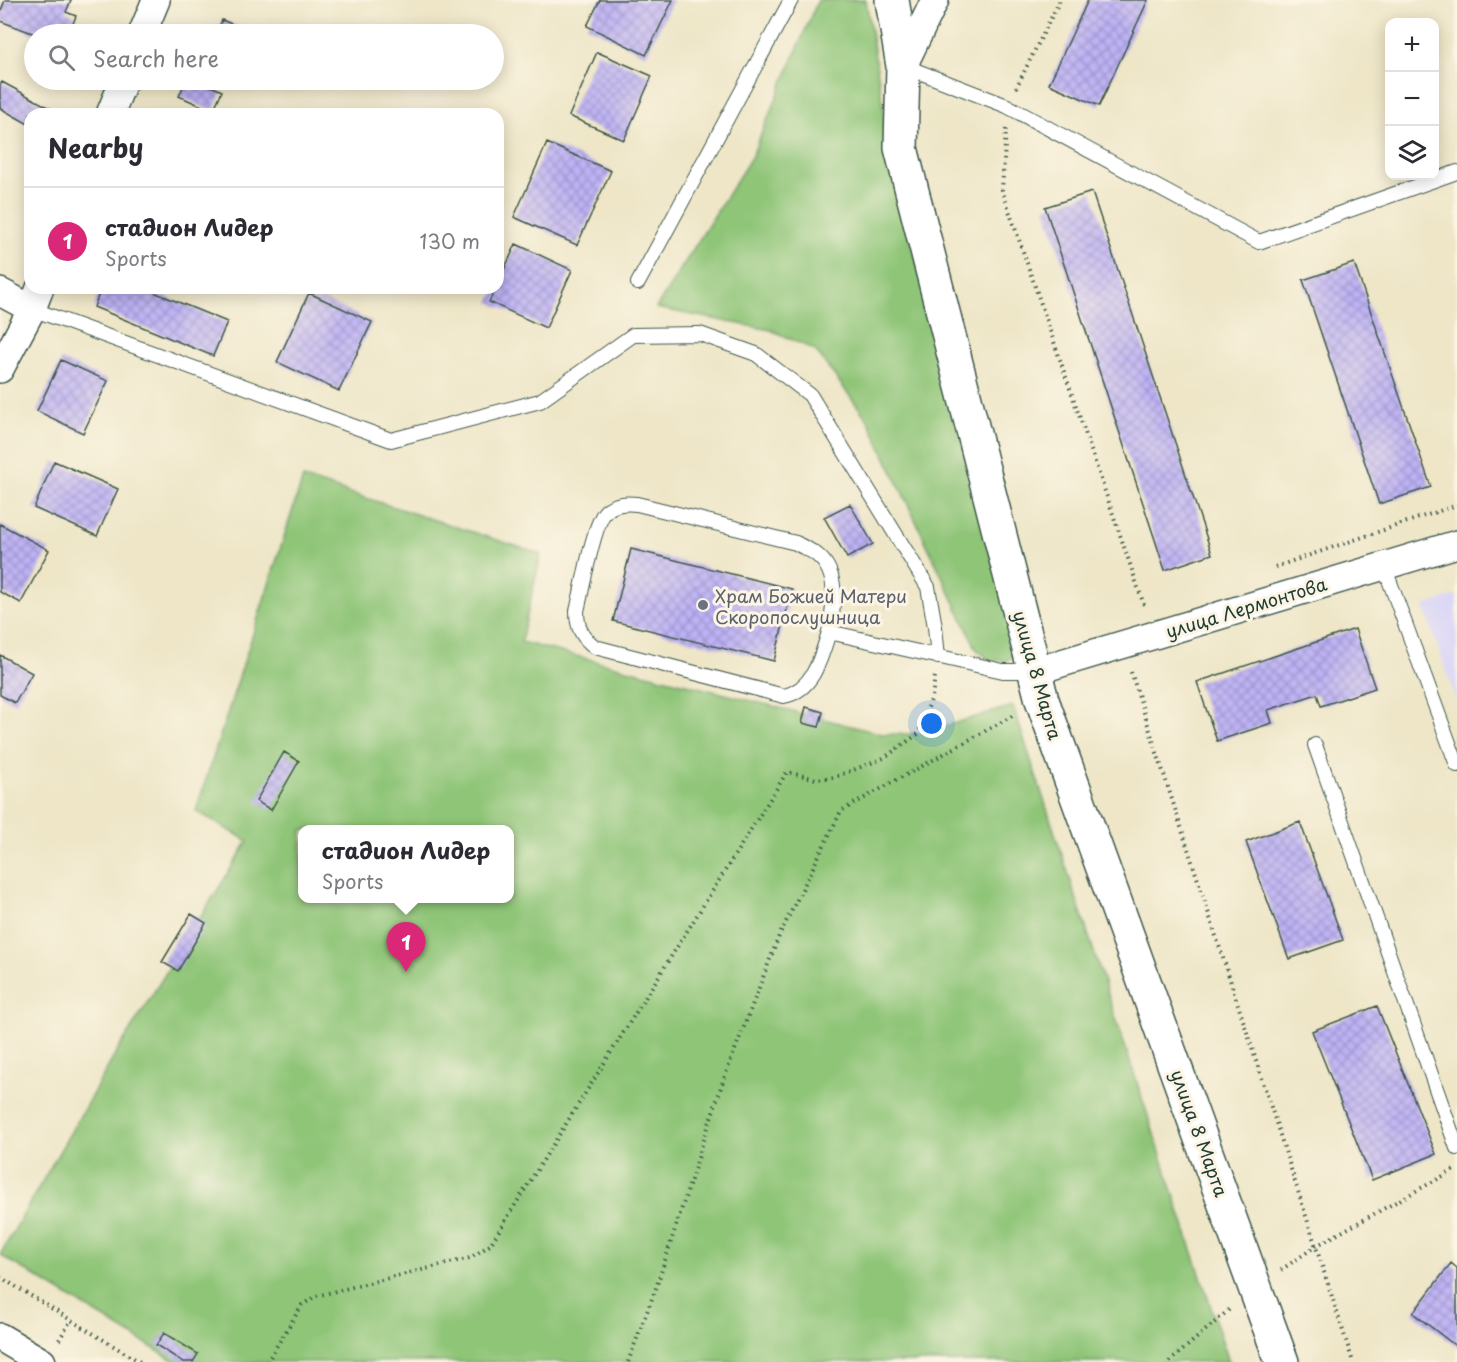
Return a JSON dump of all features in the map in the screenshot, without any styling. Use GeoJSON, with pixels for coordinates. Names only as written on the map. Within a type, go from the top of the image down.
{"type":"FeatureCollection","features":[{"type":"Feature","properties":{"kind":"street"},"geometry":{"type":"LineString","coordinates":[[146,24],[156,0]]}},
{"type":"Feature","properties":{"kind":"street","name":"улица 8 Марта"},"geometry":{"type":"LineString","coordinates":[[892,0],[903,66],[901,148],[1038,686],[1282,1362]]}},
{"type":"Feature","properties":{"kind":"street"},"geometry":{"type":"LineString","coordinates":[[903,66],[935,0]]}},
{"type":"Feature","properties":{"kind":"street"},"geometry":{"type":"LineString","coordinates":[[112,108],[120,90]]}},
{"type":"Feature","properties":{"kind":"street"},"geometry":{"type":"LineString","coordinates":[[0,292],[36,298],[0,369]]}},
{"type":"Feature","properties":{"kind":"street","name":"улица Лермонтова"},"geometry":{"type":"LineString","coordinates":[[1038,686],[1122,645],[1457,544]]}},
{"type":"Feature","properties":{"kind":"street"},"geometry":{"type":"LineString","coordinates":[[0,1337],[42,1362]]}},
{"type":"Feature","properties":{"kind":"lane"},"geometry":{"type":"LineString","coordinates":[[639,283],[792,0]]}},
{"type":"Feature","properties":{"kind":"lane"},"geometry":{"type":"LineString","coordinates":[[903,66],[1007,106],[1259,242],[1457,172]]}},
{"type":"Feature","properties":{"kind":"lane"},"geometry":{"type":"LineString","coordinates":[[36,298],[392,440],[540,401],[633,335],[700,334],[756,354],[810,395],[928,587],[938,657]]}},
{"type":"Feature","properties":{"kind":"lane"},"geometry":{"type":"LineString","coordinates":[[619,503],[637,504],[796,543],[818,555],[831,574],[833,610],[829,632],[818,667],[794,694],[784,696],[595,647],[583,638],[577,624],[577,611],[598,525],[605,511],[619,503]]}},
{"type":"Feature","properties":{"kind":"lane"},"geometry":{"type":"LineString","coordinates":[[1384,566],[1457,765]]}},
{"type":"Feature","properties":{"kind":"lane"},"geometry":{"type":"LineString","coordinates":[[829,632],[1002,670],[1038,686]]}},
{"type":"Feature","properties":{"kind":"lane"},"geometry":{"type":"LineString","coordinates":[[1315,745],[1457,1148]]}},
{"type":"Feature","properties":{"kind":"path"},"geometry":{"type":"LineString","coordinates":[[1060,0],[1007,106],[1002,190],[1146,610],[1122,645],[1353,1362]]}},
{"type":"Feature","properties":{"kind":"path"},"geometry":{"type":"LineString","coordinates":[[1268,569],[1457,505]]}},
{"type":"Feature","properties":{"kind":"path"},"geometry":{"type":"LineString","coordinates":[[267,1362],[302,1305],[316,1296],[470,1258],[490,1245],[787,772],[816,779],[835,777],[884,758],[918,734],[932,697],[938,657]]}},
{"type":"Feature","properties":{"kind":"path"},"geometry":{"type":"LineString","coordinates":[[628,1362],[656,1288],[723,1081],[780,936],[841,812],[1038,686]]}},
{"type":"Feature","properties":{"kind":"path"},"geometry":{"type":"LineString","coordinates":[[1316,1246],[1457,1168]]}},
{"type":"Feature","properties":{"kind":"path"},"geometry":{"type":"LineString","coordinates":[[0,1277],[140,1362]]}},
{"type":"Feature","properties":{"kind":"shaded area"},"geometry":{"type":"Polygon","coordinates":[[[1457,595],[1457,703],[1424,606],[1457,595]]]}},
{"type":"Feature","properties":{"kind":"green space"},"geometry":{"type":"Polygon","coordinates":[[[818,0],[866,0],[894,175],[1018,650],[1007,661],[990,660],[977,650],[868,420],[815,350],[771,330],[656,308],[752,156],[818,0]]]}},
{"type":"Feature","properties":{"kind":"green space"},"geometry":{"type":"Polygon","coordinates":[[[303,478],[541,554],[521,642],[882,734],[918,734],[1013,706],[1229,1362],[176,1362],[0,1255],[118,1050],[248,841],[196,811],[303,478]]]}},
{"type":"Feature","properties":{"kind":"building"},"geometry":{"type":"Polygon","coordinates":[[[5,0],[71,0],[66,12],[76,16],[73,24],[24,24],[24,30],[0,21],[0,13],[5,0]]]}},
{"type":"Feature","properties":{"kind":"building"},"geometry":{"type":"Polygon","coordinates":[[[600,0],[673,0],[646,55],[587,26],[600,0]]]}},
{"type":"Feature","properties":{"kind":"building"},"geometry":{"type":"Polygon","coordinates":[[[1088,0],[1148,0],[1099,106],[1049,84],[1088,0]]]}},
{"type":"Feature","properties":{"kind":"building"},"geometry":{"type":"Polygon","coordinates":[[[222,20],[232,24],[220,24],[222,20]]]}},
{"type":"Feature","properties":{"kind":"building"},"geometry":{"type":"Polygon","coordinates":[[[597,52],[652,76],[624,140],[569,116],[597,52]]]}},
{"type":"Feature","properties":{"kind":"building"},"geometry":{"type":"Polygon","coordinates":[[[2,82],[50,108],[24,108],[24,122],[0,108],[2,82]]]}},
{"type":"Feature","properties":{"kind":"building"},"geometry":{"type":"Polygon","coordinates":[[[182,90],[222,91],[214,108],[206,108],[179,96],[182,90]]]}},
{"type":"Feature","properties":{"kind":"building"},"geometry":{"type":"Polygon","coordinates":[[[547,143],[611,171],[577,245],[514,217],[547,143]]]}},
{"type":"Feature","properties":{"kind":"building"},"geometry":{"type":"Polygon","coordinates":[[[1092,192],[1212,554],[1165,570],[1045,207],[1092,192]]]}},
{"type":"Feature","properties":{"kind":"building"},"geometry":{"type":"Polygon","coordinates":[[[516,244],[572,270],[546,328],[489,302],[493,294],[504,294],[504,270],[516,244]]]}},
{"type":"Feature","properties":{"kind":"building"},"geometry":{"type":"Polygon","coordinates":[[[1354,263],[1431,487],[1379,504],[1303,280],[1354,263]]]}},
{"type":"Feature","properties":{"kind":"building"},"geometry":{"type":"Polygon","coordinates":[[[99,294],[159,294],[227,322],[213,356],[94,307],[99,294]]]}},
{"type":"Feature","properties":{"kind":"building"},"geometry":{"type":"Polygon","coordinates":[[[309,294],[372,322],[339,391],[277,362],[309,294]]]}},
{"type":"Feature","properties":{"kind":"building"},"geometry":{"type":"Polygon","coordinates":[[[61,360],[108,381],[83,433],[37,411],[61,360]]]}},
{"type":"Feature","properties":{"kind":"building"},"geometry":{"type":"Polygon","coordinates":[[[54,461],[118,489],[97,536],[34,508],[54,461]]]}},
{"type":"Feature","properties":{"kind":"building"},"geometry":{"type":"Polygon","coordinates":[[[850,504],[873,544],[847,558],[824,517],[850,504]]]}},
{"type":"Feature","properties":{"kind":"building"},"geometry":{"type":"Polygon","coordinates":[[[0,524],[49,550],[21,603],[0,592],[0,524]]]}},
{"type":"Feature","properties":{"kind":"building","name":"Храм Божией Матери Скоропослушница"},"geometry":{"type":"Polygon","coordinates":[[[631,549],[792,589],[774,661],[613,621],[631,549]]]}},
{"type":"Feature","properties":{"kind":"building"},"geometry":{"type":"Polygon","coordinates":[[[1355,629],[1375,688],[1321,706],[1317,694],[1268,710],[1272,723],[1217,741],[1197,682],[1355,629]]]}},
{"type":"Feature","properties":{"kind":"building"},"geometry":{"type":"Polygon","coordinates":[[[0,655],[32,673],[15,703],[0,695],[0,655]]]}},
{"type":"Feature","properties":{"kind":"building"},"geometry":{"type":"Polygon","coordinates":[[[806,707],[823,712],[819,727],[802,723],[806,707]]]}},
{"type":"Feature","properties":{"kind":"building"},"geometry":{"type":"Polygon","coordinates":[[[284,752],[299,761],[271,810],[256,801],[284,752]]]}},
{"type":"Feature","properties":{"kind":"building"},"geometry":{"type":"Polygon","coordinates":[[[1300,822],[1343,940],[1289,959],[1246,842],[1300,822]]]}},
{"type":"Feature","properties":{"kind":"building"},"geometry":{"type":"Polygon","coordinates":[[[191,914],[206,923],[178,971],[162,962],[191,914]]]}},
{"type":"Feature","properties":{"kind":"building"},"geometry":{"type":"Polygon","coordinates":[[[1377,1006],[1436,1154],[1372,1180],[1312,1031],[1377,1006]]]}},
{"type":"Feature","properties":{"kind":"building"},"geometry":{"type":"Polygon","coordinates":[[[1451,1263],[1457,1268],[1457,1347],[1413,1313],[1451,1263]]]}},
{"type":"Feature","properties":{"kind":"building"},"geometry":{"type":"Polygon","coordinates":[[[164,1333],[198,1354],[193,1362],[183,1362],[156,1345],[164,1333]]]}},
{"type":"Feature","properties":{"kind":"place","name":"Храм Божией Матери Скоропослушница"},"geometry":{"type":"Point","coordinates":[703,605]}},
{"type":"Feature","properties":{"kind":"place","name":"стадион Лидер"},"geometry":{"type":"Point","coordinates":[406,972]}}]}
